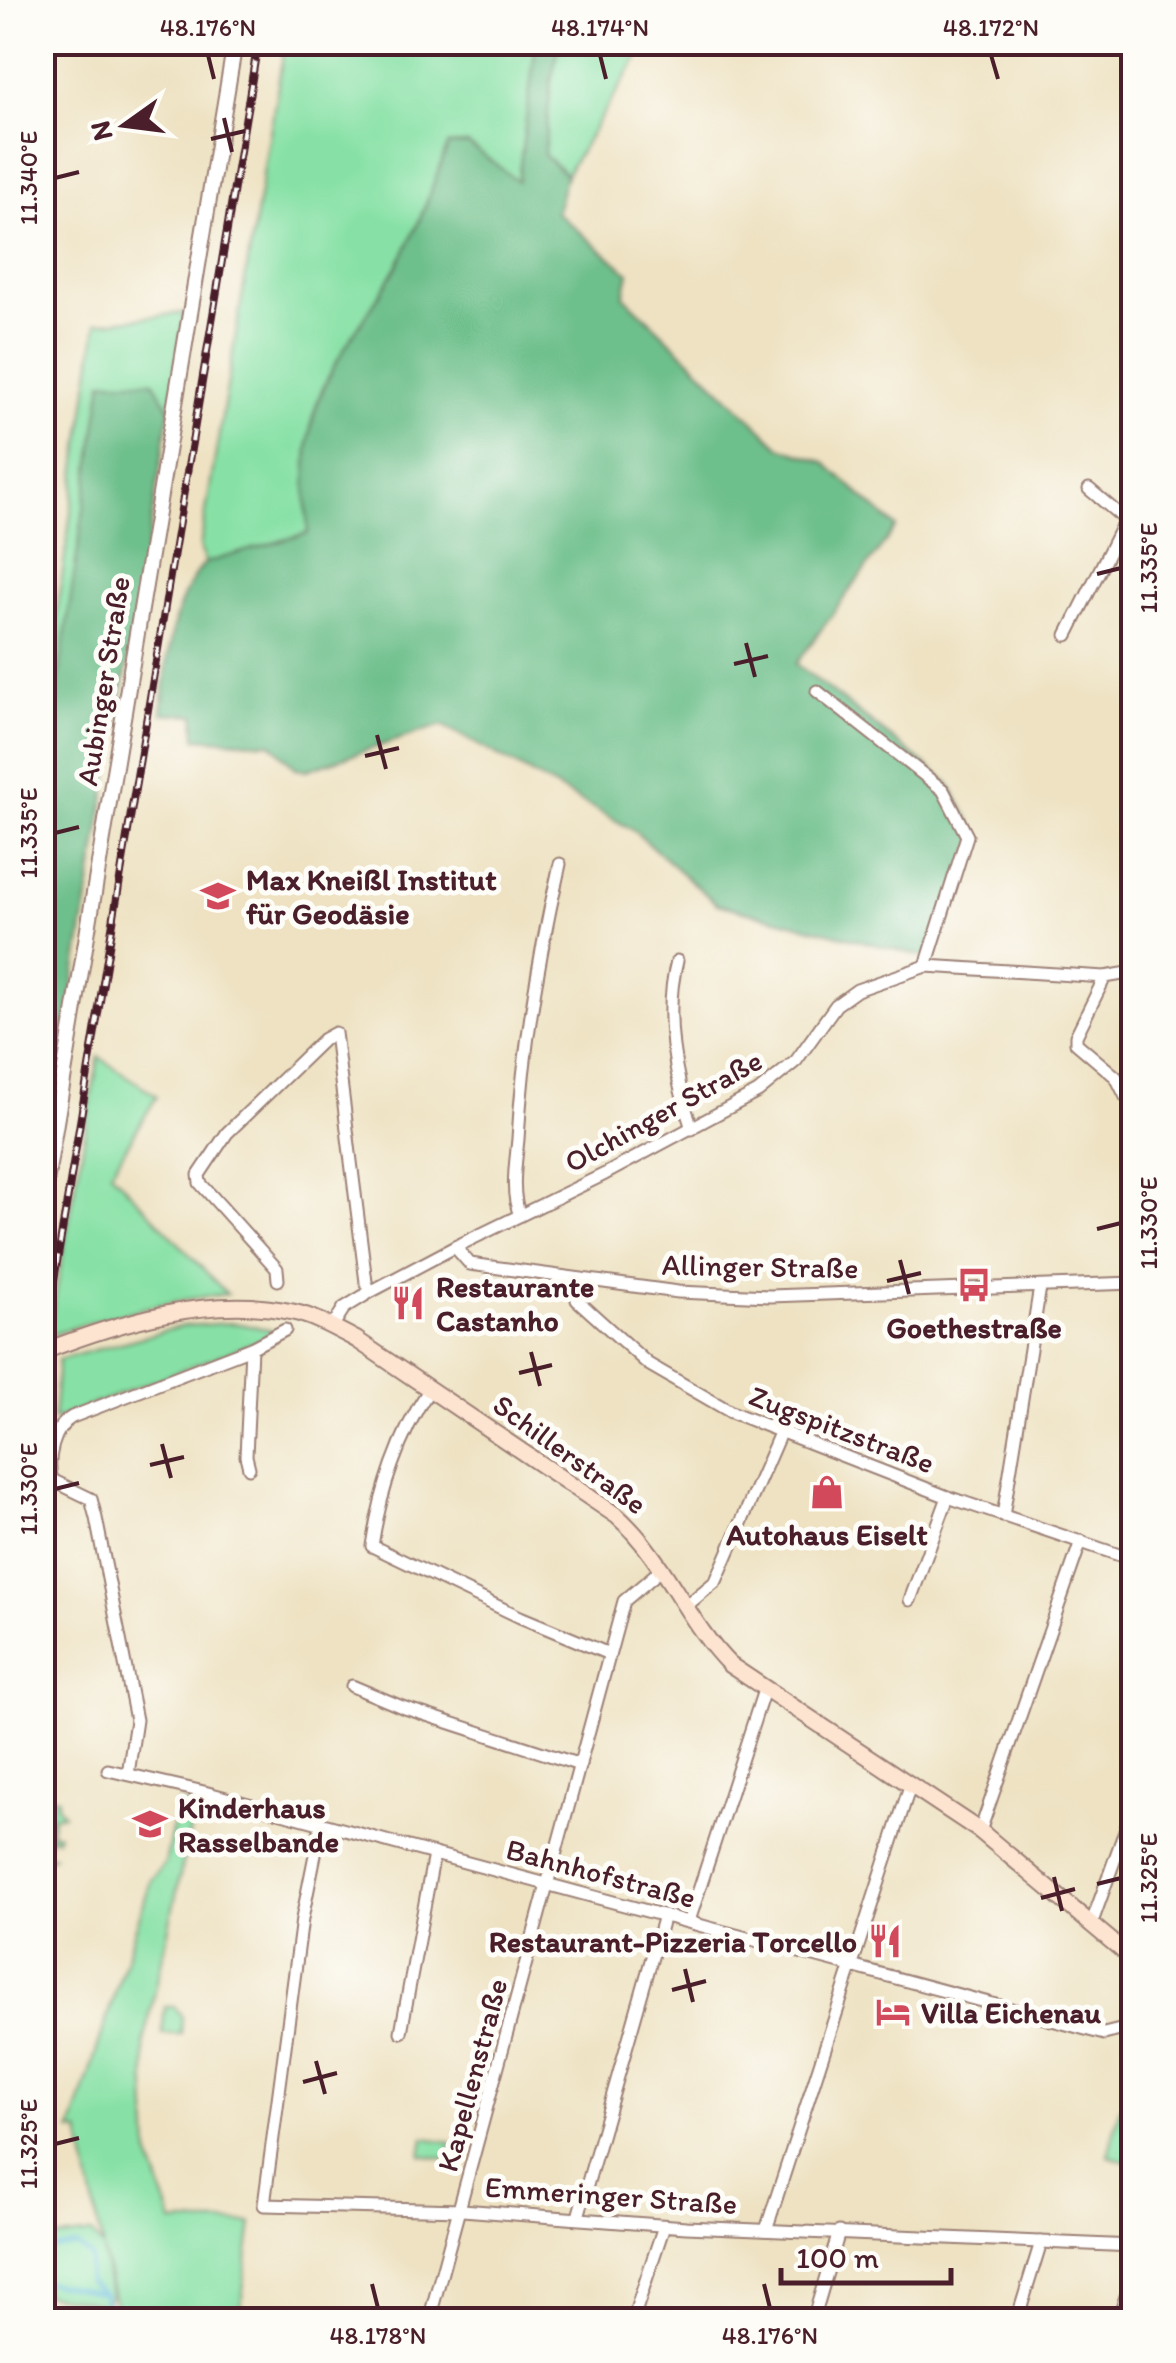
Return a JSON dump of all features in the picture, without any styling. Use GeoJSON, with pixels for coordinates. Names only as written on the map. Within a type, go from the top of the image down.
{"type":"FeatureCollection","features":[{"type":"Feature","properties":{"kind":"main road","name":"Schillerstraße"},"geometry":{"type":"LineString","coordinates":[[42,1352],[87,1334],[141,1320],[250,1307],[290,1312],[357,1340],[617,1516],[662,1568],[718,1652],[764,1690],[912,1783],[980,1831],[1134,1960]]}},
{"type":"Feature","properties":{"kind":"street","name":"Aubinger Straße"},"geometry":{"type":"LineString","coordinates":[[42,1207],[234,42]]}},
{"type":"Feature","properties":{"kind":"street"},"geometry":{"type":"LineString","coordinates":[[1067,635],[1129,524],[1089,490]]}},
{"type":"Feature","properties":{"kind":"street"},"geometry":{"type":"LineString","coordinates":[[817,691],[943,790],[967,836],[926,966]]}},
{"type":"Feature","properties":{"kind":"street"},"geometry":{"type":"LineString","coordinates":[[520,1215],[516,1206],[516,1169],[522,1074],[538,959],[560,864]]}},
{"type":"Feature","properties":{"kind":"street"},"geometry":{"type":"LineString","coordinates":[[678,961],[671,985],[670,1010],[684,1106],[692,1129]]}},
{"type":"Feature","properties":{"kind":"street","name":"Olchinger Straße"},"geometry":{"type":"LineString","coordinates":[[332,1327],[344,1308],[370,1292],[692,1129],[782,1075],[846,996],[926,966],[1105,977],[1134,972]]}},
{"type":"Feature","properties":{"kind":"street"},"geometry":{"type":"LineString","coordinates":[[1105,977],[1076,1042],[1116,1078],[1126,1097]]}},
{"type":"Feature","properties":{"kind":"street"},"geometry":{"type":"LineString","coordinates":[[278,1280],[277,1269],[200,1183],[199,1175],[227,1133],[335,1032],[370,1292]]}},
{"type":"Feature","properties":{"kind":"street","name":"Allinger Straße"},"geometry":{"type":"LineString","coordinates":[[455,1246],[470,1264],[678,1292],[800,1297],[1134,1283]]}},
{"type":"Feature","properties":{"kind":"street","name":"Zugspitzstraße"},"geometry":{"type":"LineString","coordinates":[[576,1281],[581,1305],[648,1364],[724,1409],[948,1497],[1134,1560]]}},
{"type":"Feature","properties":{"kind":"street"},"geometry":{"type":"LineString","coordinates":[[1002,1516],[1040,1286]]}},
{"type":"Feature","properties":{"kind":"street"},"geometry":{"type":"LineString","coordinates":[[128,1774],[136,1720],[96,1518],[90,1499],[52,1480],[49,1469],[56,1433],[62,1422],[251,1348],[286,1330]]}},
{"type":"Feature","properties":{"kind":"street"},"geometry":{"type":"LineString","coordinates":[[249,1468],[246,1456],[251,1348]]}},
{"type":"Feature","properties":{"kind":"street"},"geometry":{"type":"LineString","coordinates":[[429,1390],[410,1420],[396,1456],[372,1546],[520,1617],[609,1654]]}},
{"type":"Feature","properties":{"kind":"street"},"geometry":{"type":"LineString","coordinates":[[686,1606],[716,1581],[780,1433]]}},
{"type":"Feature","properties":{"kind":"street"},"geometry":{"type":"LineString","coordinates":[[910,1600],[948,1497]]}},
{"type":"Feature","properties":{"kind":"street"},"geometry":{"type":"LineString","coordinates":[[980,1831],[1082,1541]]}},
{"type":"Feature","properties":{"kind":"street","name":"Kapellenstraße"},"geometry":{"type":"LineString","coordinates":[[429,2320],[462,2210],[624,1601],[662,1568]]}},
{"type":"Feature","properties":{"kind":"street"},"geometry":{"type":"LineString","coordinates":[[352,1686],[410,1710],[580,1765]]}},
{"type":"Feature","properties":{"kind":"street"},"geometry":{"type":"LineString","coordinates":[[688,1922],[764,1690]]}},
{"type":"Feature","properties":{"kind":"street","name":"Bahnhofstraße"},"geometry":{"type":"LineString","coordinates":[[108,1770],[1104,2034],[1124,2029],[1134,2019]]}},
{"type":"Feature","properties":{"kind":"street"},"geometry":{"type":"LineString","coordinates":[[766,2230],[912,1783]]}},
{"type":"Feature","properties":{"kind":"street"},"geometry":{"type":"LineString","coordinates":[[1091,1925],[1134,1806]]}},
{"type":"Feature","properties":{"kind":"street","name":"Emmeringer Straße"},"geometry":{"type":"LineString","coordinates":[[321,1825],[299,1936],[264,2206],[462,2210],[664,2226],[1134,2246]]}},
{"type":"Feature","properties":{"kind":"street"},"geometry":{"type":"LineString","coordinates":[[401,2032],[434,1854]]}},
{"type":"Feature","properties":{"kind":"street"},"geometry":{"type":"LineString","coordinates":[[578,2217],[664,1915]]}},
{"type":"Feature","properties":{"kind":"street"},"geometry":{"type":"LineString","coordinates":[[634,2313],[664,2226]]}},
{"type":"Feature","properties":{"kind":"street"},"geometry":{"type":"LineString","coordinates":[[813,2320],[840,2232]]}},
{"type":"Feature","properties":{"kind":"street"},"geometry":{"type":"LineString","coordinates":[[1017,2320],[1041,2242]]}},
{"type":"Feature","properties":{"kind":"street"},"geometry":{"type":"LineString","coordinates":[[1118,2320],[1134,2273]]}},
{"type":"Feature","properties":{"kind":"green space"},"geometry":{"type":"Polygon","coordinates":[[[285,43],[536,43],[518,182],[468,144],[448,145],[408,246],[319,397],[308,446],[308,533],[205,563],[200,547],[285,43]]]}},
{"type":"Feature","properties":{"kind":"green space"},"geometry":{"type":"Polygon","coordinates":[[[536,43],[560,43],[551,80],[544,155],[566,175],[556,212],[629,273],[624,296],[780,447],[824,462],[896,527],[796,664],[949,783],[977,833],[933,959],[717,904],[633,830],[442,725],[307,770],[296,768],[271,743],[196,738],[195,715],[162,713],[168,653],[177,614],[205,563],[308,533],[308,446],[320,397],[343,351],[408,246],[448,145],[468,144],[518,181],[536,43]]]}},
{"type":"Feature","properties":{"kind":"green space"},"geometry":{"type":"Polygon","coordinates":[[[560,43],[647,43],[566,174],[544,155],[551,80],[560,43]]]}},
{"type":"Feature","properties":{"kind":"green space"},"geometry":{"type":"Polygon","coordinates":[[[184,313],[170,409],[54,710],[43,717],[42,694],[47,685],[97,323],[184,313]]]}},
{"type":"Feature","properties":{"kind":"green space"},"geometry":{"type":"Polygon","coordinates":[[[103,381],[153,381],[170,409],[57,1083],[42,1074],[42,717],[54,710],[103,381]]]}},
{"type":"Feature","properties":{"kind":"green space"},"geometry":{"type":"Polygon","coordinates":[[[99,1057],[157,1096],[111,1172],[227,1294],[136,1310],[48,1336],[99,1057]]]}},
{"type":"Feature","properties":{"kind":"green space"},"geometry":{"type":"Polygon","coordinates":[[[43,1074],[57,1083],[43,1174],[43,1074]]]}},
{"type":"Feature","properties":{"kind":"green space"},"geometry":{"type":"Polygon","coordinates":[[[234,1323],[273,1330],[270,1336],[53,1420],[58,1360],[183,1326],[234,1323]]]}},
{"type":"Feature","properties":{"kind":"green space"},"geometry":{"type":"Polygon","coordinates":[[[51,1797],[58,1798],[57,1805],[63,1814],[53,1816],[50,1832],[58,1834],[57,1838],[49,1837],[46,1854],[54,1856],[43,1861],[51,1797]]]}},
{"type":"Feature","properties":{"kind":"green space"},"geometry":{"type":"Polygon","coordinates":[[[178,1803],[195,1807],[144,2042],[149,2154],[173,2223],[252,2223],[239,2320],[118,2320],[103,2251],[110,2297],[105,2304],[43,2294],[43,2240],[92,2234],[103,2249],[80,2132],[71,2131],[151,1880],[165,1863],[178,1803]]]}},
{"type":"Feature","properties":{"kind":"green space"},"geometry":{"type":"Polygon","coordinates":[[[165,2007],[175,2007],[182,2017],[181,2034],[162,2034],[165,2007]]]}},
{"type":"Feature","properties":{"kind":"green space"},"geometry":{"type":"Polygon","coordinates":[[[1120,2107],[1133,2111],[1133,2163],[1108,2156],[1120,2107]]]}},
{"type":"Feature","properties":{"kind":"green space"},"geometry":{"type":"Polygon","coordinates":[[[424,2138],[451,2142],[448,2159],[421,2155],[424,2138]]]}},
{"type":"Feature","properties":{"kind":"waterway"},"geometry":{"type":"LineString","coordinates":[[42,2250],[77,2246],[91,2257],[88,2282],[104,2294],[115,2320]]}},
{"type":"Feature","properties":{"kind":"waterway"},"geometry":{"type":"LineString","coordinates":[[42,2281],[100,2293]]}},
{"type":"Feature","properties":{"kind":"railway"},"geometry":{"type":"LineString","coordinates":[[42,1353],[258,42]]}},
{"type":"Feature","properties":{"kind":"place","name":"Max Kneißl Institut für Geodäsie"},"geometry":{"type":"Point","coordinates":[218,896]}},
{"type":"Feature","properties":{"kind":"place","name":"Goethestraße"},"geometry":{"type":"Point","coordinates":[974,1285]}},
{"type":"Feature","properties":{"kind":"place","name":"Restaurante Castanho"},"geometry":{"type":"Point","coordinates":[408,1303]}},
{"type":"Feature","properties":{"kind":"place","name":"Autohaus Eiselt"},"geometry":{"type":"Point","coordinates":[827,1492]}},
{"type":"Feature","properties":{"kind":"place","name":"Kinderhaus Rasselbande"},"geometry":{"type":"Point","coordinates":[150,1824]}},
{"type":"Feature","properties":{"kind":"place","name":"Restaurant-Pizzeria Torcello"},"geometry":{"type":"Point","coordinates":[885,1941]}},
{"type":"Feature","properties":{"kind":"place","name":"Villa Eichenau"},"geometry":{"type":"Point","coordinates":[893,2012]}}]}
